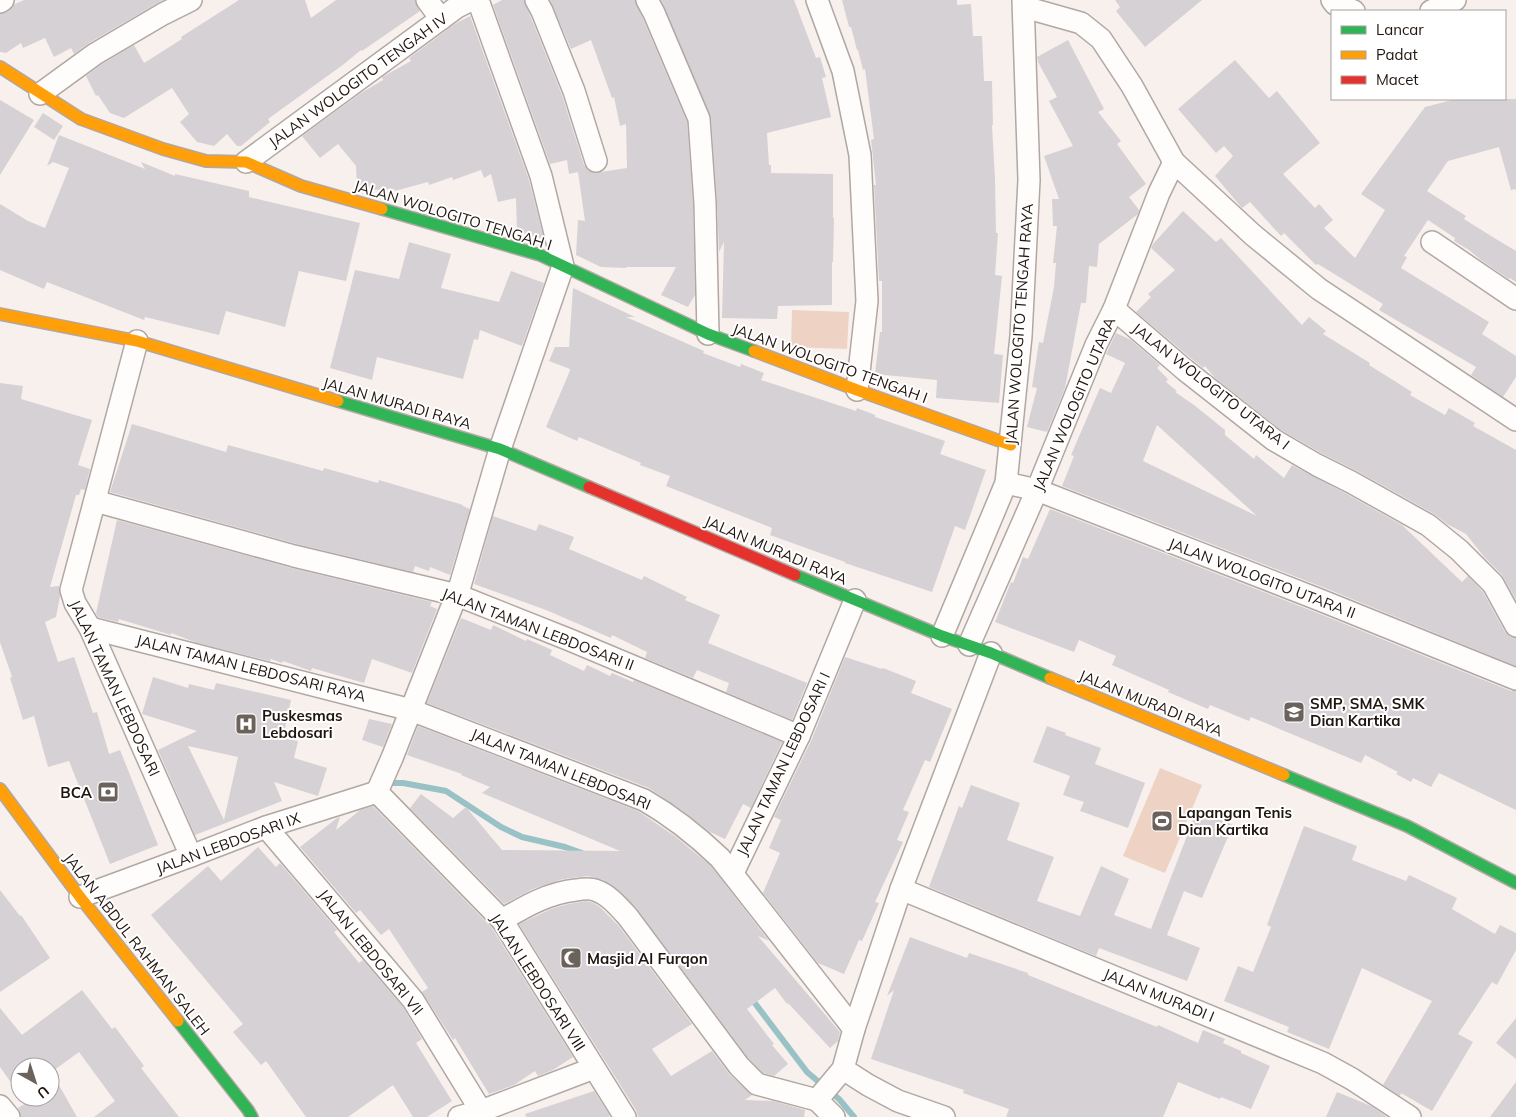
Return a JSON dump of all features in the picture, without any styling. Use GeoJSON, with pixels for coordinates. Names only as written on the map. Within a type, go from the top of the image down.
{"type":"FeatureCollection","features":[{"type":"Feature","properties":{"kind":"street"},"geometry":{"type":"LineString","coordinates":[[40,94],[95,54],[163,14],[191,0]]}},
{"type":"Feature","properties":{"kind":"street"},"geometry":{"type":"LineString","coordinates":[[427,0],[441,19]]}},
{"type":"Feature","properties":{"kind":"street","name":"JALAN WOLOGITO TENGAH IV"},"geometry":{"type":"LineString","coordinates":[[246,162],[457,7],[471,0]]}},
{"type":"Feature","properties":{"kind":"street"},"geometry":{"type":"LineString","coordinates":[[378,789],[457,595],[500,449],[563,266],[541,176],[478,0]]}},
{"type":"Feature","properties":{"kind":"street"},"geometry":{"type":"LineString","coordinates":[[536,0],[574,91],[596,161]]}},
{"type":"Feature","properties":{"kind":"street"},"geometry":{"type":"LineString","coordinates":[[647,0],[699,119],[705,203],[708,334]]}},
{"type":"Feature","properties":{"kind":"street"},"geometry":{"type":"LineString","coordinates":[[817,0],[843,71],[860,155],[867,301],[857,390]]}},
{"type":"Feature","properties":{"kind":"street"},"geometry":{"type":"LineString","coordinates":[[1332,0],[1335,4],[1351,10]]}},
{"type":"Feature","properties":{"kind":"street"},"geometry":{"type":"LineString","coordinates":[[1433,10],[1456,0]]}},
{"type":"Feature","properties":{"kind":"street"},"geometry":{"type":"LineString","coordinates":[[1024,4],[1081,23],[1101,39],[1132,86],[1174,162],[1254,235],[1319,289],[1516,420]]}},
{"type":"Feature","properties":{"kind":"street","name":"JALAN WOLOGITO TENGAH RAYA"},"geometry":{"type":"LineString","coordinates":[[942,636],[1006,483],[1011,445],[1021,336],[1029,180],[1024,4]]}},
{"type":"Feature","properties":{"kind":"street","name":"JALAN WOLOGITO TENGAH I"},"geometry":{"type":"LineString","coordinates":[[0,67],[81,119],[163,149],[206,162],[246,162],[301,186],[540,255],[708,334],[1011,445]]}},
{"type":"Feature","properties":{"kind":"street","name":"JALAN WOLOGITO UTARA"},"geometry":{"type":"LineString","coordinates":[[969,645],[1037,490],[1096,345],[1114,309],[1159,193],[1174,162]]}},
{"type":"Feature","properties":{"kind":"street"},"geometry":{"type":"LineString","coordinates":[[1432,242],[1516,299]]}},
{"type":"Feature","properties":{"kind":"street","name":"JALAN WOLOGITO UTARA I"},"geometry":{"type":"LineString","coordinates":[[1114,309],[1185,370],[1274,440],[1428,525],[1459,550],[1493,584],[1516,626]]}},
{"type":"Feature","properties":{"kind":"street","name":"JALAN MURADI RAYA"},"geometry":{"type":"LineString","coordinates":[[0,314],[137,341],[500,449],[855,600],[942,636],[991,653],[1407,826],[1516,883]]}},
{"type":"Feature","properties":{"kind":"street","name":"JALAN TAMAN LEBDOSARI"},"geometry":{"type":"LineString","coordinates":[[137,341],[71,590],[75,603],[90,628],[191,856]]}},
{"type":"Feature","properties":{"kind":"street","name":"JALAN WOLOGITO UTARA II"},"geometry":{"type":"LineString","coordinates":[[1006,483],[1037,490],[1320,600],[1516,679]]}},
{"type":"Feature","properties":{"kind":"street","name":"JALAN TAMAN LEBDOSARI II"},"geometry":{"type":"LineString","coordinates":[[95,501],[294,556],[457,595],[800,736]]}},
{"type":"Feature","properties":{"kind":"street","name":"JALAN TAMAN LEBDOSARI I"},"geometry":{"type":"LineString","coordinates":[[733,873],[800,736],[855,600]]}},
{"type":"Feature","properties":{"kind":"street","name":"JALAN TAMAN LEBDOSARI RAYA"},"geometry":{"type":"LineString","coordinates":[[90,628],[411,710]]}},
{"type":"Feature","properties":{"kind":"street"},"geometry":{"type":"LineString","coordinates":[[819,1099],[839,1074],[901,889],[991,653]]}},
{"type":"Feature","properties":{"kind":"street","name":"JALAN TAMAN LEBDOSARI"},"geometry":{"type":"LineString","coordinates":[[411,710],[644,800],[664,812],[703,842],[720,858],[854,1029]]}},
{"type":"Feature","properties":{"kind":"street","name":"JALAN ABDUL RAHMAN SALEH"},"geometry":{"type":"LineString","coordinates":[[0,789],[80,897],[252,1117]]}},
{"type":"Feature","properties":{"kind":"street","name":"JALAN LEBDOSARI IX"},"geometry":{"type":"LineString","coordinates":[[80,897],[266,827],[378,789]]}},
{"type":"Feature","properties":{"kind":"street","name":"JALAN LEBDOSARI VIII"},"geometry":{"type":"LineString","coordinates":[[378,789],[502,920],[625,1117]]}},
{"type":"Feature","properties":{"kind":"street","name":"JALAN LEBDOSARI VII"},"geometry":{"type":"LineString","coordinates":[[266,827],[413,1000],[481,1111]]}},
{"type":"Feature","properties":{"kind":"street","name":"JALAN MURADI I"},"geometry":{"type":"LineString","coordinates":[[901,889],[1323,1063],[1352,1079],[1410,1117]]}},
{"type":"Feature","properties":{"kind":"street"},"geometry":{"type":"LineString","coordinates":[[502,920],[540,899],[564,891],[596,890],[611,899],[628,916],[739,1066],[752,1080],[763,1087],[819,1099],[834,1117]]}},
{"type":"Feature","properties":{"kind":"street"},"geometry":{"type":"LineString","coordinates":[[459,1117],[481,1111],[594,1068]]}},
{"type":"Feature","properties":{"kind":"street"},"geometry":{"type":"LineString","coordinates":[[839,1074],[868,1085],[898,1101],[944,1117]]}},
{"type":"Feature","properties":{"kind":"street"},"geometry":{"type":"LineString","coordinates":[[0,1106],[9,1117]]}},
{"type":"Feature","properties":{"kind":"shaded area"},"geometry":{"type":"Polygon","coordinates":[[[792,310],[849,312],[847,349],[791,347],[792,310]]]}},
{"type":"Feature","properties":{"kind":"shaded area","name":"Lapangan Tenis Dian Kartika"},"geometry":{"type":"Polygon","coordinates":[[[1160,768],[1202,785],[1165,873],[1123,856],[1160,768]]]}},
{"type":"Feature","properties":{"kind":"building"},"geometry":{"type":"Polygon","coordinates":[[[24,0],[163,0],[89,43],[74,54],[71,48],[54,57],[45,38],[23,48],[21,43],[6,53],[0,52],[0,14],[7,12],[15,4],[24,0]]]}},
{"type":"Feature","properties":{"kind":"building"},"geometry":{"type":"Polygon","coordinates":[[[239,0],[305,0],[311,18],[336,0],[415,0],[420,11],[361,50],[268,119],[270,122],[241,146],[237,146],[227,134],[214,146],[197,142],[180,122],[189,114],[172,88],[124,118],[110,113],[98,95],[96,96],[86,76],[102,64],[134,45],[144,63],[239,0]]]}},
{"type":"Feature","properties":{"kind":"building"},"geometry":{"type":"Polygon","coordinates":[[[502,0],[524,0],[562,95],[584,165],[594,173],[627,168],[626,124],[620,126],[614,97],[612,98],[591,40],[571,49],[550,0],[635,0],[687,122],[693,204],[695,295],[688,307],[661,295],[676,267],[601,267],[576,255],[578,220],[585,221],[578,172],[569,174],[567,160],[550,164],[493,5],[502,0]]]}},
{"type":"Feature","properties":{"kind":"building"},"geometry":{"type":"Polygon","coordinates":[[[661,0],[794,0],[816,58],[820,57],[826,77],[822,78],[831,117],[767,133],[769,165],[771,165],[771,173],[833,174],[832,305],[778,306],[777,319],[722,318],[724,242],[719,252],[711,118],[661,0]]]}},
{"type":"Feature","properties":{"kind":"building"},"geometry":{"type":"Polygon","coordinates":[[[842,0],[957,0],[957,5],[971,4],[973,36],[982,36],[984,81],[992,81],[996,233],[998,233],[995,275],[1002,276],[994,354],[1003,355],[999,403],[936,398],[937,380],[875,374],[880,332],[882,332],[882,281],[879,281],[874,185],[876,185],[871,140],[874,139],[865,69],[863,70],[842,0]]]}},
{"type":"Feature","properties":{"kind":"building"},"geometry":{"type":"Polygon","coordinates":[[[1115,0],[1202,0],[1145,47],[1116,11],[1120,7],[1115,0]]]}},
{"type":"Feature","properties":{"kind":"building"},"geometry":{"type":"Polygon","coordinates":[[[470,16],[529,180],[544,239],[517,232],[516,198],[498,202],[491,174],[484,178],[481,170],[453,180],[452,177],[429,185],[428,182],[395,191],[394,189],[372,190],[357,186],[356,166],[338,144],[320,158],[302,136],[361,93],[383,80],[382,77],[411,61],[409,58],[455,24],[470,16]]]}},
{"type":"Feature","properties":{"kind":"building"},"geometry":{"type":"Polygon","coordinates":[[[1068,40],[1104,109],[1098,112],[1121,141],[1117,144],[1146,184],[1129,197],[1139,210],[1138,214],[1099,244],[1097,267],[1089,266],[1086,303],[1081,303],[1065,388],[1047,432],[1027,427],[1037,388],[1032,387],[1039,342],[1043,343],[1054,287],[1056,263],[1053,263],[1057,226],[1053,226],[1052,199],[1059,199],[1044,156],[1073,146],[1049,101],[1057,97],[1037,57],[1068,40]]]}},
{"type":"Feature","properties":{"kind":"building"},"geometry":{"type":"Polygon","coordinates":[[[1235,60],[1269,98],[1277,91],[1320,143],[1283,174],[1315,208],[1319,204],[1333,220],[1324,228],[1355,258],[1385,210],[1361,194],[1425,107],[1452,100],[1516,99],[1516,189],[1511,190],[1499,147],[1448,161],[1427,191],[1466,216],[1464,219],[1516,251],[1516,282],[1454,241],[1455,238],[1428,220],[1404,256],[1407,257],[1401,268],[1489,322],[1482,334],[1516,356],[1516,377],[1503,397],[1471,375],[1476,367],[1379,310],[1383,304],[1318,264],[1316,265],[1284,233],[1281,236],[1250,202],[1242,208],[1215,176],[1233,156],[1224,146],[1216,153],[1178,109],[1235,60]]]}},
{"type":"Feature","properties":{"kind":"building"},"geometry":{"type":"Polygon","coordinates":[[[0,100],[34,120],[0,175],[0,100]]]}},
{"type":"Feature","properties":{"kind":"building"},"geometry":{"type":"Polygon","coordinates":[[[43,113],[63,126],[54,140],[34,127],[43,113]]]}},
{"type":"Feature","properties":{"kind":"building"},"geometry":{"type":"Polygon","coordinates":[[[59,135],[145,169],[141,162],[175,176],[175,174],[249,191],[249,197],[360,223],[346,281],[299,271],[285,327],[226,311],[219,335],[145,317],[144,320],[47,282],[44,289],[0,270],[0,204],[28,221],[45,228],[69,168],[53,162],[47,166],[59,135]]]}},
{"type":"Feature","properties":{"kind":"building"},"geometry":{"type":"Polygon","coordinates":[[[1183,211],[1216,242],[1221,238],[1302,325],[1309,317],[1326,331],[1323,334],[1412,392],[1410,395],[1445,415],[1449,408],[1475,423],[1473,426],[1516,450],[1516,600],[1502,575],[1485,558],[1466,534],[1447,524],[1434,514],[1281,430],[1215,378],[1205,366],[1203,368],[1136,312],[1151,297],[1148,294],[1175,270],[1151,248],[1183,211]]]}},
{"type":"Feature","properties":{"kind":"building"},"geometry":{"type":"Polygon","coordinates":[[[409,242],[451,254],[441,288],[499,302],[511,271],[544,283],[522,346],[480,330],[478,340],[474,339],[463,379],[377,357],[372,380],[330,368],[355,270],[399,279],[409,242]]]}},
{"type":"Feature","properties":{"kind":"building"},"geometry":{"type":"Polygon","coordinates":[[[573,288],[635,317],[626,317],[704,351],[703,353],[740,367],[741,364],[764,373],[761,380],[856,411],[857,408],[875,415],[875,417],[945,441],[940,454],[986,470],[965,530],[955,526],[932,592],[845,563],[770,535],[772,528],[666,486],[670,476],[640,465],[641,463],[579,437],[577,441],[546,427],[570,369],[549,361],[555,347],[569,347],[573,288]]]}},
{"type":"Feature","properties":{"kind":"building"},"geometry":{"type":"Polygon","coordinates":[[[1116,333],[1131,340],[1160,365],[1157,368],[1168,379],[1166,382],[1177,391],[1175,392],[1225,430],[1225,435],[1254,459],[1256,455],[1284,478],[1292,465],[1402,525],[1462,582],[1468,576],[1483,592],[1505,632],[1510,637],[1516,638],[1516,666],[1325,588],[1062,486],[1074,456],[1071,455],[1100,388],[1111,393],[1125,363],[1106,354],[1116,333]],[[1157,425],[1143,461],[1257,516],[1157,425]]]}},
{"type":"Feature","properties":{"kind":"building"},"geometry":{"type":"Polygon","coordinates":[[[0,383],[23,386],[21,399],[92,420],[78,465],[90,469],[85,490],[81,489],[79,495],[76,495],[50,587],[59,586],[60,596],[56,617],[45,622],[58,662],[74,657],[93,713],[97,712],[109,754],[120,750],[158,845],[110,864],[69,761],[48,767],[34,716],[23,720],[10,678],[12,677],[0,642],[0,383]]]}},
{"type":"Feature","properties":{"kind":"building"},"geometry":{"type":"Polygon","coordinates":[[[132,424],[226,452],[228,445],[323,471],[324,468],[378,483],[379,480],[463,505],[470,509],[450,575],[430,567],[429,571],[415,566],[413,572],[297,544],[110,492],[132,424]]]}},
{"type":"Feature","properties":{"kind":"building"},"geometry":{"type":"Polygon","coordinates":[[[1050,509],[1315,612],[1511,691],[1516,691],[1516,810],[1439,773],[1431,787],[1413,778],[1411,782],[1396,774],[1398,772],[1365,755],[1361,763],[1251,717],[1249,721],[1210,705],[1208,709],[1112,665],[1116,656],[1079,640],[1074,652],[995,622],[1023,557],[1028,559],[1050,509]]]}},
{"type":"Feature","properties":{"kind":"building"},"geometry":{"type":"Polygon","coordinates":[[[493,516],[536,531],[539,524],[574,537],[569,549],[642,580],[644,576],[687,597],[685,600],[720,615],[708,643],[807,683],[792,720],[726,692],[729,683],[697,670],[693,678],[645,658],[647,652],[612,635],[611,638],[546,610],[474,584],[493,516]]]}},
{"type":"Feature","properties":{"kind":"building"},"geometry":{"type":"Polygon","coordinates":[[[117,520],[291,568],[432,602],[430,606],[437,609],[412,673],[372,659],[364,683],[312,668],[311,671],[283,661],[282,663],[271,659],[270,661],[197,643],[171,633],[171,635],[119,619],[118,622],[98,617],[96,613],[117,520]]]}},
{"type":"Feature","properties":{"kind":"building"},"geometry":{"type":"Polygon","coordinates":[[[461,618],[491,630],[493,625],[526,641],[527,639],[552,650],[550,655],[584,671],[587,665],[610,676],[612,673],[633,682],[634,680],[782,742],[751,808],[743,804],[725,839],[710,832],[649,788],[427,703],[461,618]]]}},
{"type":"Feature","properties":{"kind":"building"},"geometry":{"type":"Polygon","coordinates":[[[845,657],[883,668],[916,681],[911,693],[952,709],[930,762],[925,760],[903,810],[909,812],[897,840],[903,842],[875,902],[879,903],[862,941],[859,940],[844,974],[818,963],[763,893],[780,853],[769,848],[781,820],[774,817],[811,741],[845,657]]]}},
{"type":"Feature","properties":{"kind":"building"},"geometry":{"type":"Polygon","coordinates":[[[153,677],[188,688],[189,684],[214,690],[216,683],[291,700],[283,738],[298,741],[294,758],[327,768],[318,796],[274,782],[282,801],[195,835],[158,750],[197,731],[142,714],[153,677]],[[188,746],[224,820],[238,757],[188,746]]]}},
{"type":"Feature","properties":{"kind":"building"},"geometry":{"type":"Polygon","coordinates":[[[369,719],[392,724],[383,747],[362,740],[369,719]]]}},
{"type":"Feature","properties":{"kind":"building"},"geometry":{"type":"Polygon","coordinates":[[[418,726],[638,811],[676,837],[711,866],[769,941],[758,936],[840,1032],[838,1041],[830,1048],[787,1004],[775,988],[747,1009],[788,1064],[774,1076],[763,1073],[748,1058],[637,909],[621,892],[604,880],[588,876],[563,879],[533,889],[504,904],[410,808],[421,794],[453,818],[466,807],[502,850],[620,851],[482,793],[490,787],[462,774],[407,755],[418,726]]]}},
{"type":"Feature","properties":{"kind":"building"},"geometry":{"type":"Polygon","coordinates":[[[1047,726],[1066,733],[1065,735],[1101,748],[1095,764],[1145,783],[1128,828],[1080,811],[1084,802],[1063,795],[1070,776],[1033,762],[1047,726]]]}},
{"type":"Feature","properties":{"kind":"building"},"geometry":{"type":"Polygon","coordinates":[[[971,785],[1020,803],[1007,840],[1054,857],[1037,901],[1080,916],[1101,866],[1129,879],[1114,915],[1151,929],[1197,810],[1233,825],[1202,898],[1184,891],[1167,935],[1200,948],[1187,981],[1099,948],[1096,956],[929,887],[959,806],[962,808],[971,785]]]}},
{"type":"Feature","properties":{"kind":"building"},"geometry":{"type":"Polygon","coordinates":[[[373,806],[492,928],[573,1057],[553,1070],[538,1076],[535,1071],[514,1085],[489,1094],[455,1038],[453,1040],[422,992],[428,988],[389,929],[381,935],[360,910],[356,913],[300,847],[337,818],[340,817],[336,830],[360,810],[373,806]]]}},
{"type":"Feature","properties":{"kind":"building"},"geometry":{"type":"Polygon","coordinates":[[[1304,826],[1357,846],[1352,860],[1406,881],[1409,875],[1457,898],[1452,909],[1495,934],[1500,925],[1516,933],[1516,950],[1497,985],[1492,982],[1458,1034],[1473,1042],[1432,1111],[1401,1093],[1400,1096],[1383,1085],[1432,1001],[1362,968],[1329,1049],[1287,1032],[1289,1027],[1224,1001],[1238,966],[1253,972],[1271,927],[1267,925],[1304,826]]]}},
{"type":"Feature","properties":{"kind":"building"},"geometry":{"type":"Polygon","coordinates":[[[258,847],[276,867],[280,863],[337,930],[334,932],[359,963],[363,960],[403,1007],[422,1039],[416,1043],[452,1101],[427,1117],[413,1117],[393,1085],[348,1117],[306,1117],[266,1061],[261,1065],[233,1032],[243,1024],[151,915],[208,866],[221,881],[258,847]]]}},
{"type":"Feature","properties":{"kind":"building"},"geometry":{"type":"Polygon","coordinates":[[[0,890],[21,915],[50,958],[0,992],[0,890]]]}},
{"type":"Feature","properties":{"kind":"building"},"geometry":{"type":"Polygon","coordinates":[[[586,901],[594,903],[601,908],[618,925],[692,1024],[652,1049],[671,1076],[712,1051],[730,1075],[752,1095],[745,1100],[773,1101],[805,1110],[804,1117],[638,1117],[636,1110],[519,924],[551,909],[586,901]]]}},
{"type":"Feature","properties":{"kind":"building"},"geometry":{"type":"Polygon","coordinates":[[[910,937],[967,958],[969,953],[1028,973],[1028,975],[1157,1027],[1158,1025],[1198,1043],[1203,1030],[1225,1039],[1223,1043],[1270,1066],[1251,1109],[1178,1082],[1163,1117],[1006,1117],[1009,1109],[963,1093],[964,1090],[871,1059],[894,990],[887,996],[910,937]]]}},
{"type":"Feature","properties":{"kind":"building"},"geometry":{"type":"Polygon","coordinates":[[[82,990],[112,1029],[115,1027],[144,1066],[141,1068],[179,1117],[94,1117],[115,1101],[79,1052],[60,1066],[60,1057],[10,1057],[10,1081],[0,1067],[0,1008],[22,1035],[82,990]]]}},
{"type":"Feature","properties":{"kind":"building"},"geometry":{"type":"Polygon","coordinates":[[[1516,1018],[1516,1059],[1496,1043],[1516,1018]]]}},
{"type":"Feature","properties":{"kind":"building"},"geometry":{"type":"Polygon","coordinates":[[[1516,1082],[1516,1117],[1490,1117],[1516,1082]]]}},
{"type":"Feature","properties":{"kind":"building"},"geometry":{"type":"Polygon","coordinates":[[[60,1087],[77,1117],[21,1117],[18,1108],[60,1107],[60,1087]]]}},
{"type":"Feature","properties":{"kind":"building"},"geometry":{"type":"Polygon","coordinates":[[[594,1091],[610,1116],[526,1117],[525,1114],[594,1091]]]}},
{"type":"Feature","properties":{"kind":"building"},"geometry":{"type":"Polygon","coordinates":[[[1337,1092],[1371,1106],[1387,1117],[1326,1117],[1337,1092]]]}},
{"type":"Feature","properties":{"kind":"waterway"},"geometry":{"type":"LineString","coordinates":[[385,783],[403,783],[446,791],[501,827],[522,837],[582,853]]}},
{"type":"Feature","properties":{"kind":"waterway"},"geometry":{"type":"LineString","coordinates":[[751,998],[807,1072],[839,1099],[854,1117]]}},
{"type":"Feature","properties":{"kind":"traffic: fast"},"geometry":{"type":"LineString","coordinates":[[382,209],[540,255],[708,334],[754,351]]}},
{"type":"Feature","properties":{"kind":"traffic: fast"},"geometry":{"type":"LineString","coordinates":[[338,401],[500,449],[589,487]]}},
{"type":"Feature","properties":{"kind":"traffic: fast"},"geometry":{"type":"LineString","coordinates":[[795,575],[942,636],[991,653],[1050,678]]}},
{"type":"Feature","properties":{"kind":"traffic: fast"},"geometry":{"type":"LineString","coordinates":[[1284,775],[1407,826],[1516,883]]}},
{"type":"Feature","properties":{"kind":"traffic: fast"},"geometry":{"type":"LineString","coordinates":[[178,1021],[252,1117]]}},
{"type":"Feature","properties":{"kind":"traffic: slow"},"geometry":{"type":"LineString","coordinates":[[0,67],[81,119],[163,149],[206,161],[246,162],[301,186],[382,209]]}},
{"type":"Feature","properties":{"kind":"traffic: slow"},"geometry":{"type":"LineString","coordinates":[[0,314],[137,341],[338,401]]}},
{"type":"Feature","properties":{"kind":"traffic: slow"},"geometry":{"type":"LineString","coordinates":[[754,351],[1011,445]]}},
{"type":"Feature","properties":{"kind":"traffic: slow"},"geometry":{"type":"LineString","coordinates":[[1050,678],[1284,775]]}},
{"type":"Feature","properties":{"kind":"traffic: slow"},"geometry":{"type":"LineString","coordinates":[[0,789],[80,897],[178,1021]]}},
{"type":"Feature","properties":{"kind":"traffic: jam"},"geometry":{"type":"LineString","coordinates":[[589,487],[795,575]]}},
{"type":"Feature","properties":{"kind":"place","name":"SMP, SMA, SMK Dian Kartika"},"geometry":{"type":"Point","coordinates":[1294,712]}},
{"type":"Feature","properties":{"kind":"place","name":"Puskesmas Lebdosari"},"geometry":{"type":"Point","coordinates":[246,724]}},
{"type":"Feature","properties":{"kind":"place","name":"BCA"},"geometry":{"type":"Point","coordinates":[108,792]}},
{"type":"Feature","properties":{"kind":"place","name":"Lapangan Tenis Dian Kartika"},"geometry":{"type":"Point","coordinates":[1162,821]}},
{"type":"Feature","properties":{"kind":"place","name":"Masjid Al Furqon"},"geometry":{"type":"Point","coordinates":[571,958]}}]}
